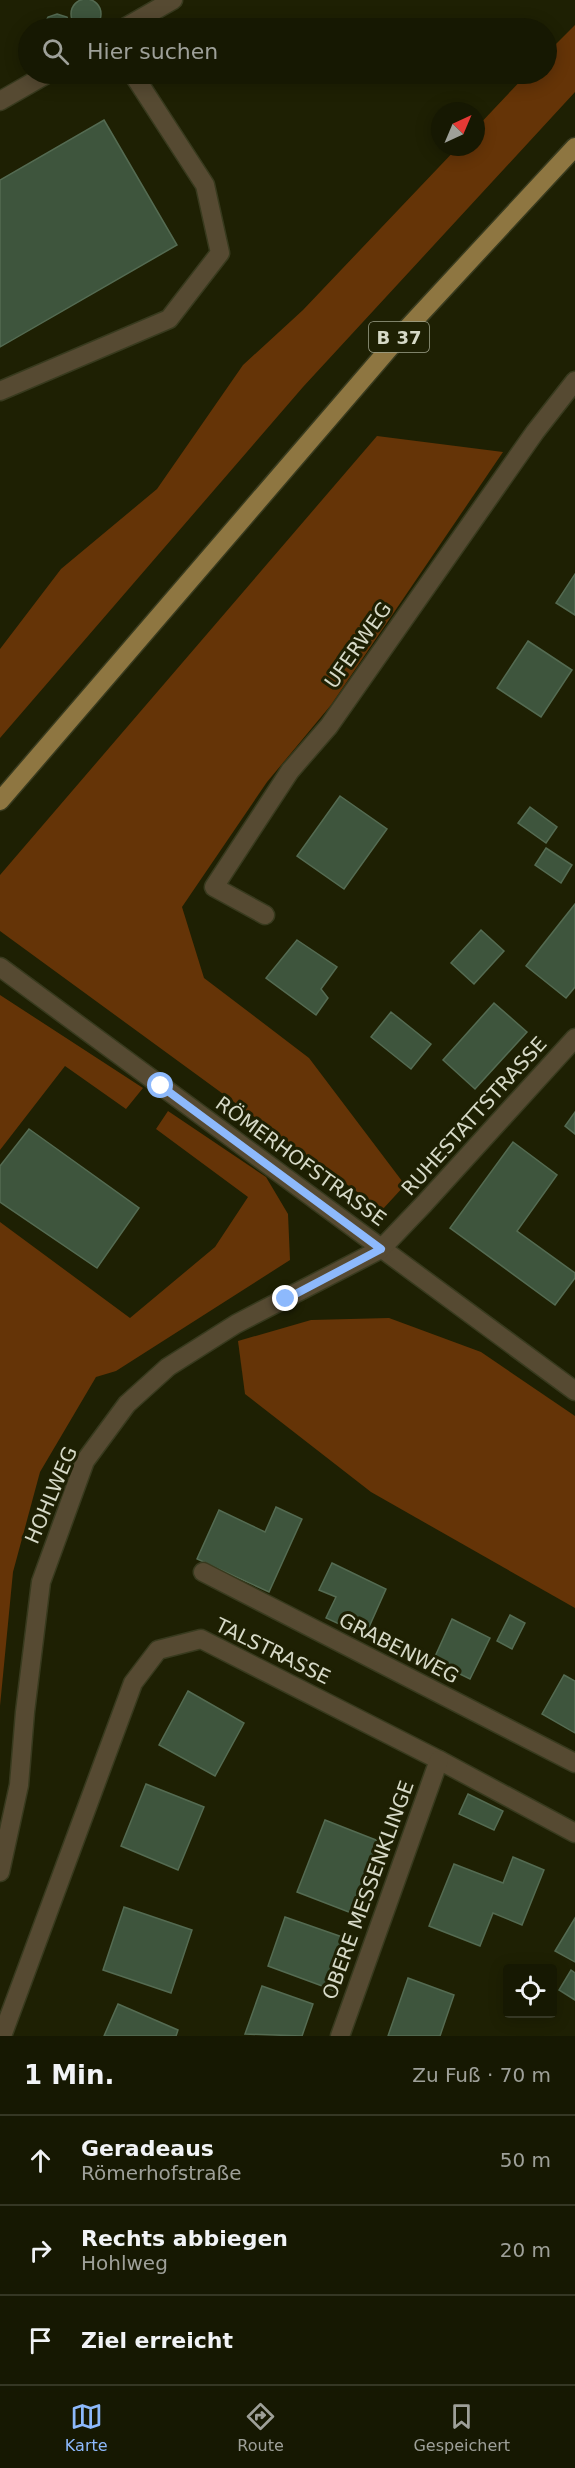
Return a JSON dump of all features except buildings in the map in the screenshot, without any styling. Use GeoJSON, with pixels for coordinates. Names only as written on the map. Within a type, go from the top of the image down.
{"type":"FeatureCollection","features":[{"type":"Feature","properties":{"kind":"main road","name":"B 37"},"geometry":{"type":"LineString","coordinates":[[0,801],[400,336],[575,147]]}},
{"type":"Feature","properties":{"kind":"street"},"geometry":{"type":"LineString","coordinates":[[142,18],[173,0]]}},
{"type":"Feature","properties":{"kind":"street"},"geometry":{"type":"LineString","coordinates":[[0,101],[30,84]]}},
{"type":"Feature","properties":{"kind":"street"},"geometry":{"type":"LineString","coordinates":[[0,391],[169,319],[220,253],[205,185],[139,84]]}},
{"type":"Feature","properties":{"kind":"street","name":"UFERWEG"},"geometry":{"type":"LineString","coordinates":[[265,915],[214,887],[290,771],[329,726],[535,432],[575,381]]}},
{"type":"Feature","properties":{"kind":"street","name":"RÖMERHOFSTRASSE"},"geometry":{"type":"LineString","coordinates":[[0,967],[575,1391]]}},
{"type":"Feature","properties":{"kind":"street","name":"RUHESTATTSTRASSE"},"geometry":{"type":"LineString","coordinates":[[381,1249],[575,1038]]}},
{"type":"Feature","properties":{"kind":"street","name":"HOHLWEG"},"geometry":{"type":"LineString","coordinates":[[0,1872],[20,1785],[25,1712],[41,1582],[85,1461],[127,1404],[168,1367],[236,1324],[381,1249]]}},
{"type":"Feature","properties":{"kind":"street","name":"GRABENWEG"},"geometry":{"type":"LineString","coordinates":[[203,1572],[575,1763]]}},
{"type":"Feature","properties":{"kind":"street","name":"TALSTRASSE"},"geometry":{"type":"LineString","coordinates":[[2,2036],[134,1683],[158,1650],[201,1639],[439,1760],[575,1833]]}},
{"type":"Feature","properties":{"kind":"street","name":"OBERE MESSENKLINGE"},"geometry":{"type":"LineString","coordinates":[[340,2036],[439,1760]]}},
{"type":"Feature","properties":{"kind":"shaded area"},"geometry":{"type":"Polygon","coordinates":[[[575,25],[575,92],[303,387],[0,738],[0,649],[61,569],[157,489],[243,365],[303,310],[449,156],[485,156],[485,118],[518,84],[557,84],[557,43],[575,25]]]}},
{"type":"Feature","properties":{"kind":"shaded area"},"geometry":{"type":"Polygon","coordinates":[[[377,436],[503,452],[331,705],[267,782],[182,907],[204,978],[309,1058],[405,1185],[382,1210],[0,931],[0,875],[377,436]]]}},
{"type":"Feature","properties":{"kind":"shaded area"},"geometry":{"type":"Polygon","coordinates":[[[0,995],[143,1088],[126,1109],[65,1066],[0,1150],[0,995]]]}},
{"type":"Feature","properties":{"kind":"shaded area"},"geometry":{"type":"Polygon","coordinates":[[[168,1111],[266,1177],[288,1214],[290,1260],[116,1371],[96,1377],[40,1472],[13,1572],[0,1706],[0,1222],[130,1318],[215,1247],[248,1197],[156,1129],[168,1111]]]}},
{"type":"Feature","properties":{"kind":"shaded area"},"geometry":{"type":"Polygon","coordinates":[[[389,1318],[481,1352],[575,1416],[575,1608],[371,1492],[245,1394],[238,1341],[311,1320],[389,1318]]]}},
{"type":"Feature","properties":{"kind":"route"},"geometry":{"type":"LineString","coordinates":[[161,1086],[381,1249],[286,1299]]}}]}
